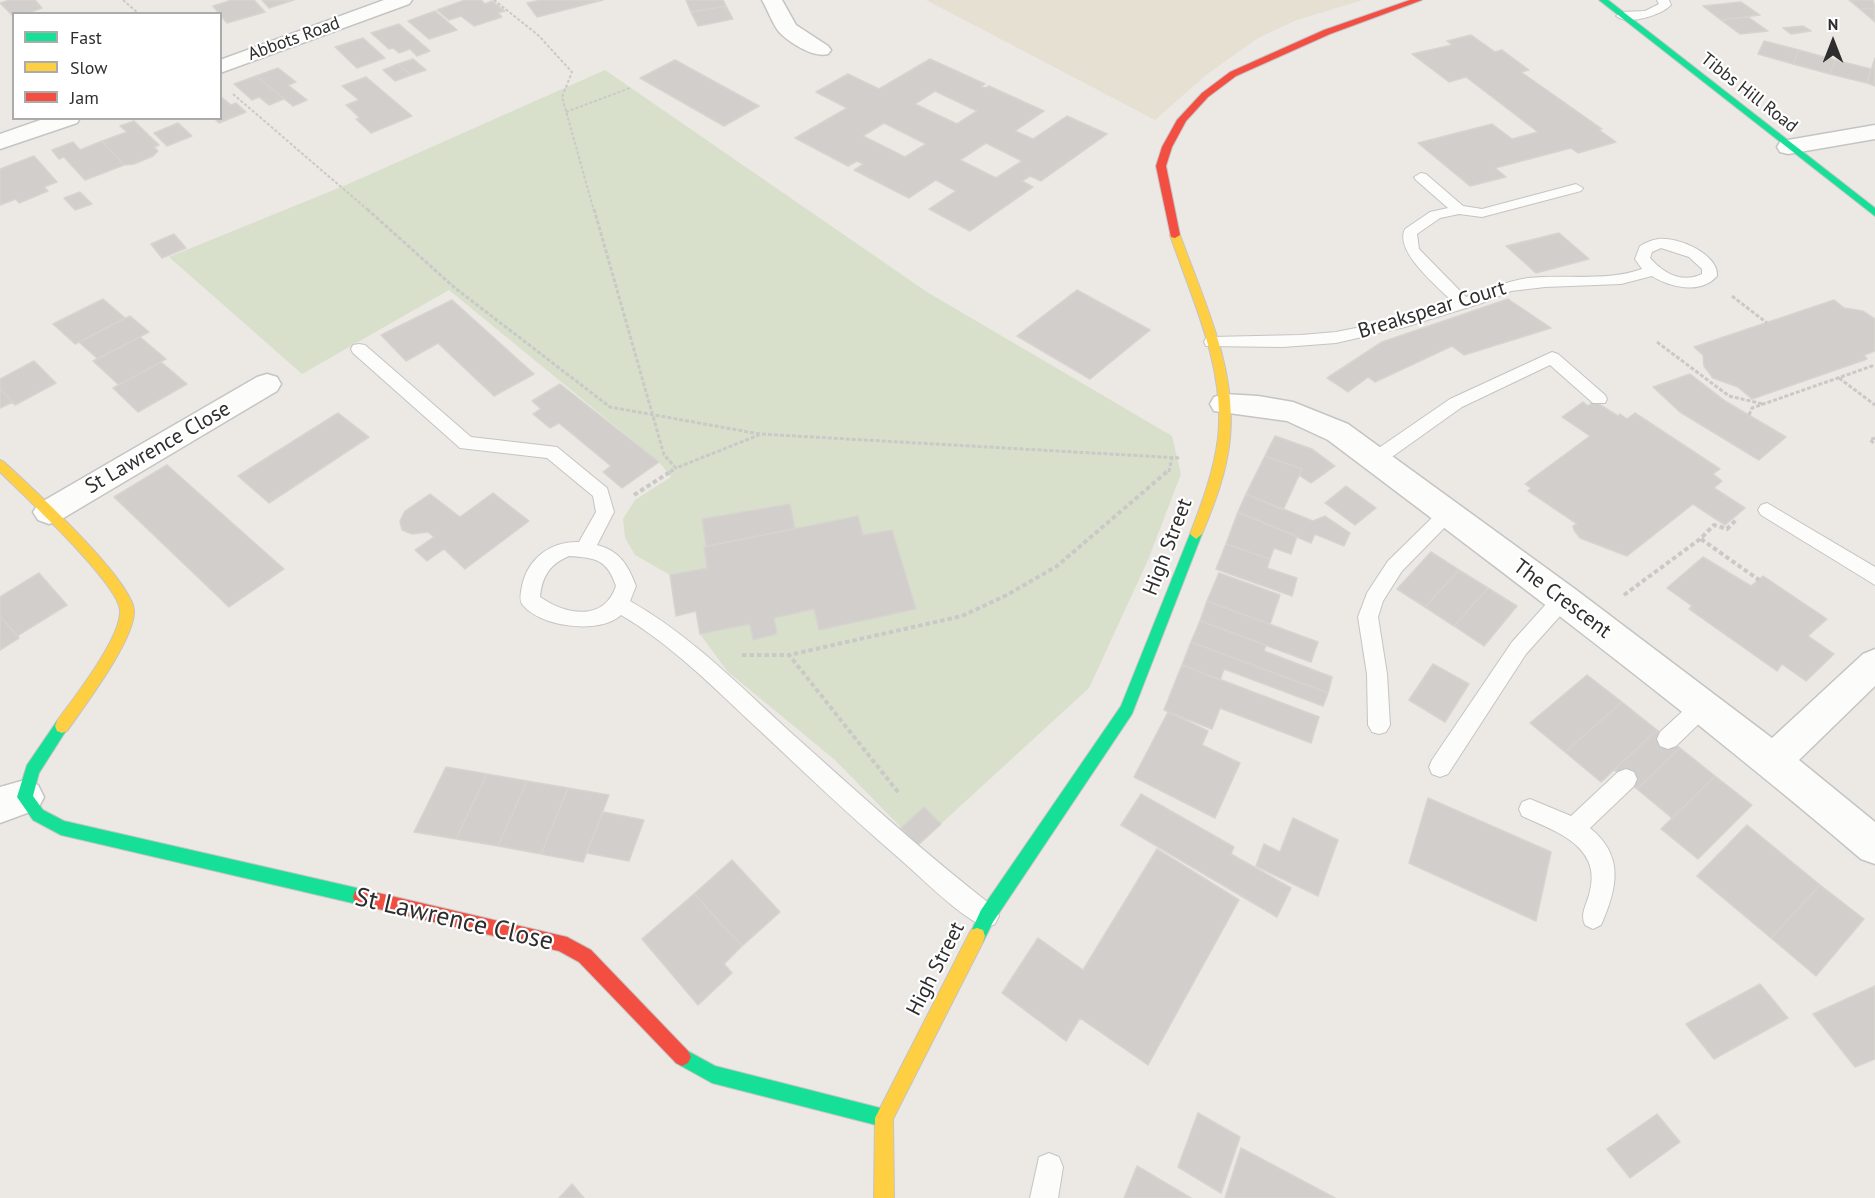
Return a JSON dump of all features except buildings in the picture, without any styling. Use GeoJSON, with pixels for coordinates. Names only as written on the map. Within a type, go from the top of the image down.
{"type":"FeatureCollection","features":[{"type":"Feature","properties":{"kind":"street","name":"Abbots Road"},"geometry":{"type":"LineString","coordinates":[[222,65],[402,0]]}},
{"type":"Feature","properties":{"kind":"street"},"geometry":{"type":"LineString","coordinates":[[772,0],[788,29],[822,50]]}},
{"type":"Feature","properties":{"kind":"street","name":"High Street"},"geometry":{"type":"LineString","coordinates":[[884,1198],[884,1118],[987,916],[1127,708],[1208,504],[1221,454],[1225,425],[1224,404],[1212,342],[1174,233],[1161,166],[1167,147],[1182,120],[1205,95],[1233,74],[1327,32],[1418,0]]}},
{"type":"Feature","properties":{"kind":"street","name":"Tibbs Hill Road"},"geometry":{"type":"LineString","coordinates":[[1603,0],[1875,213]]}},
{"type":"Feature","properties":{"kind":"street"},"geometry":{"type":"LineString","coordinates":[[0,142],[63,120]]}},
{"type":"Feature","properties":{"kind":"street"},"geometry":{"type":"LineString","coordinates":[[1788,147],[1875,132]]}},
{"type":"Feature","properties":{"kind":"street","name":"St Lawrence Close"},"geometry":{"type":"LineString","coordinates":[[49,512],[267,384]]}},
{"type":"Feature","properties":{"kind":"street","name":"The Crescent"},"geometry":{"type":"LineString","coordinates":[[1224,404],[1277,408],[1309,418],[1338,432],[1703,706],[1875,846]]}},
{"type":"Feature","properties":{"kind":"street","name":"St Lawrence Close"},"geometry":{"type":"LineString","coordinates":[[0,465],[49,512],[109,578],[120,592],[126,611],[116,648],[12,801],[61,828],[561,943],[585,956],[682,1057],[712,1074],[884,1118]]}},
{"type":"Feature","properties":{"kind":"street"},"geometry":{"type":"LineString","coordinates":[[1773,761],[1875,664]]}},
{"type":"Feature","properties":{"kind":"lane"},"geometry":{"type":"LineString","coordinates":[[1622,16],[1655,11],[1665,5],[1663,0]]}},
{"type":"Feature","properties":{"kind":"lane"},"geometry":{"type":"LineString","coordinates":[[1421,177],[1459,210]]}},
{"type":"Feature","properties":{"kind":"lane"},"geometry":{"type":"LineString","coordinates":[[1462,302],[1412,250],[1410,232],[1435,216],[1459,210],[1482,213],[1576,188]]}},
{"type":"Feature","properties":{"kind":"lane"},"geometry":{"type":"LineString","coordinates":[[1660,243],[1685,248],[1703,258],[1710,268],[1709,276],[1705,279],[1684,283],[1665,279],[1651,271],[1642,259],[1645,249],[1660,243]]}},
{"type":"Feature","properties":{"kind":"lane","name":"Breakspear Court"},"geometry":{"type":"LineString","coordinates":[[1212,342],[1323,340],[1356,335],[1509,286],[1543,280],[1588,281],[1642,276],[1651,271]]}},
{"type":"Feature","properties":{"kind":"lane"},"geometry":{"type":"LineString","coordinates":[[359,349],[466,443],[551,452],[601,493],[605,512],[585,549]]}},
{"type":"Feature","properties":{"kind":"lane"},"geometry":{"type":"LineString","coordinates":[[1376,459],[1455,403],[1552,358],[1599,399]]}},
{"type":"Feature","properties":{"kind":"lane"},"geometry":{"type":"LineString","coordinates":[[1767,510],[1875,578]]}},
{"type":"Feature","properties":{"kind":"lane"},"geometry":{"type":"LineString","coordinates":[[1379,724],[1377,674],[1368,617],[1374,599],[1395,566],[1448,513]]}},
{"type":"Feature","properties":{"kind":"lane"},"geometry":{"type":"LineString","coordinates":[[569,549],[585,549],[604,553],[614,560],[622,572],[626,586],[619,604],[605,616],[584,618],[559,615],[539,608],[530,600],[530,586],[536,571],[554,553],[569,549]]}},
{"type":"Feature","properties":{"kind":"lane"},"geometry":{"type":"LineString","coordinates":[[1440,767],[1519,648],[1563,599]]}},
{"type":"Feature","properties":{"kind":"lane"},"geometry":{"type":"LineString","coordinates":[[619,604],[645,618],[692,655],[924,867],[987,916]]}},
{"type":"Feature","properties":{"kind":"lane"},"geometry":{"type":"LineString","coordinates":[[1668,739],[1703,706]]}},
{"type":"Feature","properties":{"kind":"lane"},"geometry":{"type":"LineString","coordinates":[[1573,829],[1626,779]]}},
{"type":"Feature","properties":{"kind":"lane"},"geometry":{"type":"LineString","coordinates":[[1530,809],[1573,829],[1592,844],[1600,858],[1604,877],[1593,917]]}},
{"type":"Feature","properties":{"kind":"lane"},"geometry":{"type":"LineString","coordinates":[[1044,1198],[1049,1167]]}},
{"type":"Feature","properties":{"kind":"path"},"geometry":{"type":"LineString","coordinates":[[123,0],[137,12]]}},
{"type":"Feature","properties":{"kind":"path"},"geometry":{"type":"LineString","coordinates":[[494,0],[538,35],[572,72],[562,97],[664,455],[676,468]]}},
{"type":"Feature","properties":{"kind":"path"},"geometry":{"type":"LineString","coordinates":[[566,112],[630,88]]}},
{"type":"Feature","properties":{"kind":"path"},"geometry":{"type":"LineString","coordinates":[[230,91],[339,183],[455,288],[610,407],[760,434],[1182,459]]}},
{"type":"Feature","properties":{"kind":"path"},"geometry":{"type":"LineString","coordinates":[[1705,279],[1723,289],[1767,323]]}},
{"type":"Feature","properties":{"kind":"path"},"geometry":{"type":"LineString","coordinates":[[1657,342],[1729,396],[1764,404]]}},
{"type":"Feature","properties":{"kind":"path"},"geometry":{"type":"LineString","coordinates":[[1749,415],[1752,408],[1875,365]]}},
{"type":"Feature","properties":{"kind":"path"},"geometry":{"type":"LineString","coordinates":[[1839,378],[1875,405]]}},
{"type":"Feature","properties":{"kind":"path"},"geometry":{"type":"LineString","coordinates":[[605,512],[676,468],[760,434]]}},
{"type":"Feature","properties":{"kind":"path"},"geometry":{"type":"LineString","coordinates":[[1875,438],[1870,440],[1875,444]]}},
{"type":"Feature","properties":{"kind":"path"},"geometry":{"type":"LineString","coordinates":[[904,800],[789,655],[962,616],[1007,595],[1057,566],[1092,539],[1169,472],[1172,457]]}},
{"type":"Feature","properties":{"kind":"path"},"geometry":{"type":"LineString","coordinates":[[1590,620],[1700,539],[1714,525],[1727,529],[1747,511],[1767,510]]}},
{"type":"Feature","properties":{"kind":"path"},"geometry":{"type":"LineString","coordinates":[[1700,539],[1759,580]]}},
{"type":"Feature","properties":{"kind":"shaded area"},"geometry":{"type":"Polygon","coordinates":[[[926,0],[1363,0],[1297,20],[1258,38],[1206,75],[1155,120],[926,0]]]}},
{"type":"Feature","properties":{"kind":"green space"},"geometry":{"type":"Polygon","coordinates":[[[605,70],[927,292],[1172,436],[1181,474],[1148,560],[1089,688],[918,845],[835,760],[727,671],[700,634],[750,624],[754,640],[777,634],[774,618],[814,609],[819,630],[916,608],[892,530],[863,535],[857,516],[795,529],[790,504],[703,519],[707,568],[670,575],[635,555],[625,538],[623,519],[635,500],[671,477],[659,462],[449,290],[302,374],[169,257],[346,185],[605,70]]]}},
{"type":"Feature","properties":{"kind":"traffic: fast"},"geometry":{"type":"LineString","coordinates":[[1603,0],[1875,213]]}},
{"type":"Feature","properties":{"kind":"traffic: fast"},"geometry":{"type":"LineString","coordinates":[[977,936],[987,916],[1127,709],[1196,534]]}},
{"type":"Feature","properties":{"kind":"traffic: fast"},"geometry":{"type":"LineString","coordinates":[[62,726],[32,770],[25,797],[38,815],[61,828],[361,897]]}},
{"type":"Feature","properties":{"kind":"traffic: fast"},"geometry":{"type":"LineString","coordinates":[[682,1057],[712,1074],[884,1118]]}},
{"type":"Feature","properties":{"kind":"traffic: slow"},"geometry":{"type":"LineString","coordinates":[[1175,235],[1208,328],[1221,377],[1224,401],[1224,438],[1219,466],[1196,534]]}},
{"type":"Feature","properties":{"kind":"traffic: slow"},"geometry":{"type":"LineString","coordinates":[[0,465],[92,558],[122,596],[127,610],[125,622],[112,652],[62,726]]}},
{"type":"Feature","properties":{"kind":"traffic: slow"},"geometry":{"type":"LineString","coordinates":[[884,1198],[884,1118],[977,936]]}},
{"type":"Feature","properties":{"kind":"traffic: jam"},"geometry":{"type":"LineString","coordinates":[[1175,235],[1161,166],[1167,147],[1182,120],[1205,95],[1233,74],[1327,32],[1418,0]]}},
{"type":"Feature","properties":{"kind":"traffic: jam"},"geometry":{"type":"LineString","coordinates":[[361,897],[561,943],[585,956],[682,1057]]}}]}
